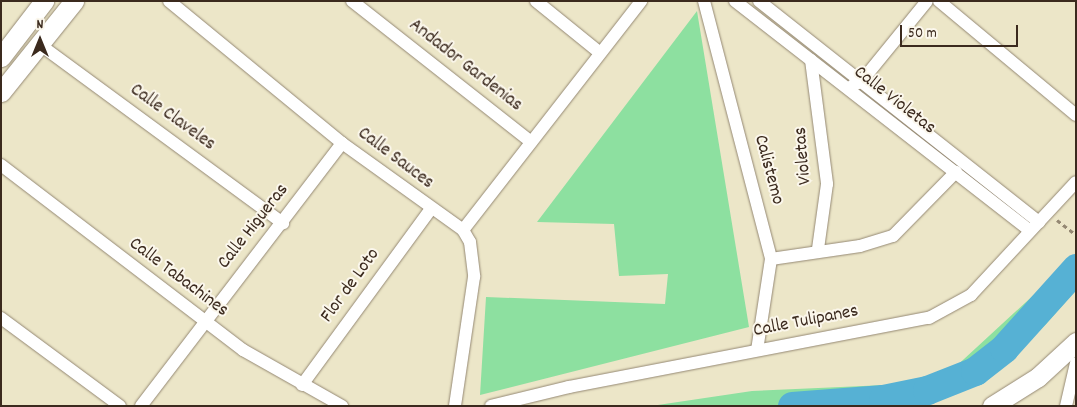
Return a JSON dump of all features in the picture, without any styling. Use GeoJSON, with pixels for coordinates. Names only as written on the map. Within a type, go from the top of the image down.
{"type":"FeatureCollection","features":[{"type":"Feature","properties":{"kind":"main road"},"geometry":{"type":"LineString","coordinates":[[1,58],[44,1]]}},
{"type":"Feature","properties":{"kind":"main road"},"geometry":{"type":"LineString","coordinates":[[1,92],[74,1]]}},
{"type":"Feature","properties":{"kind":"main road"},"geometry":{"type":"LineString","coordinates":[[992,406],[1038,377],[1076,342]]}},
{"type":"Feature","properties":{"kind":"street","name":"Calle Sauces"},"geometry":{"type":"LineString","coordinates":[[168,1],[342,143],[463,230]]}},
{"type":"Feature","properties":{"kind":"street","name":"Andador Gardenias"},"geometry":{"type":"LineString","coordinates":[[352,1],[531,142]]}},
{"type":"Feature","properties":{"kind":"street"},"geometry":{"type":"LineString","coordinates":[[536,1],[598,52]]}},
{"type":"Feature","properties":{"kind":"street"},"geometry":{"type":"LineString","coordinates":[[455,406],[474,277],[470,242],[463,230],[598,52],[641,1]]}},
{"type":"Feature","properties":{"kind":"street","name":"Calistemo"},"geometry":{"type":"LineString","coordinates":[[704,1],[771,258],[757,350]]}},
{"type":"Feature","properties":{"kind":"street","name":"Calle Violetas"},"geometry":{"type":"LineString","coordinates":[[735,1],[956,172],[1034,227]]}},
{"type":"Feature","properties":{"kind":"street","name":"Calle Violetas"},"geometry":{"type":"LineString","coordinates":[[760,1],[861,82],[1034,227]]}},
{"type":"Feature","properties":{"kind":"street"},"geometry":{"type":"LineString","coordinates":[[847,88],[861,82],[927,1]]}},
{"type":"Feature","properties":{"kind":"street"},"geometry":{"type":"LineString","coordinates":[[938,1],[1076,115]]}},
{"type":"Feature","properties":{"kind":"street","name":"Calle Claveles"},"geometry":{"type":"LineString","coordinates":[[39,44],[283,223]]}},
{"type":"Feature","properties":{"kind":"street","name":"Violetas"},"geometry":{"type":"LineString","coordinates":[[811,60],[827,184],[818,249]]}},
{"type":"Feature","properties":{"kind":"street","name":"Calle Higueras"},"geometry":{"type":"LineString","coordinates":[[141,406],[203,321],[283,223],[342,143]]}},
{"type":"Feature","properties":{"kind":"street","name":"Calle Tabachines"},"geometry":{"type":"LineString","coordinates":[[1,165],[203,321],[302,385],[342,406]]}},
{"type":"Feature","properties":{"kind":"street"},"geometry":{"type":"LineString","coordinates":[[771,258],[818,249],[860,246],[893,236],[956,172]]}},
{"type":"Feature","properties":{"kind":"street","name":"Calle Tulipanes"},"geometry":{"type":"LineString","coordinates":[[491,406],[757,350],[929,318],[951,310],[971,296],[1076,182]]}},
{"type":"Feature","properties":{"kind":"street","name":"Flor de Loto"},"geometry":{"type":"LineString","coordinates":[[302,385],[431,208]]}},
{"type":"Feature","properties":{"kind":"street"},"geometry":{"type":"LineString","coordinates":[[1,318],[120,406]]}},
{"type":"Feature","properties":{"kind":"street"},"geometry":{"type":"LineString","coordinates":[[1066,406],[1076,364]]}},
{"type":"Feature","properties":{"kind":"path"},"geometry":{"type":"LineString","coordinates":[[1061,224],[1076,235]]}},
{"type":"Feature","properties":{"kind":"green space"},"geometry":{"type":"Polygon","coordinates":[[[697,11],[749,327],[480,395],[486,297],[665,304],[668,274],[619,276],[614,224],[537,222],[697,11]]]}},
{"type":"Feature","properties":{"kind":"green space"},"geometry":{"type":"Polygon","coordinates":[[[1076,256],[1076,290],[1046,324],[989,379],[946,398],[912,406],[651,406],[752,391],[908,384],[951,371],[1076,256]]]}},
{"type":"Feature","properties":{"kind":"waterway"},"geometry":{"type":"LineString","coordinates":[[792,406],[883,399],[927,390],[975,371],[1004,348],[1076,268]]}}]}
